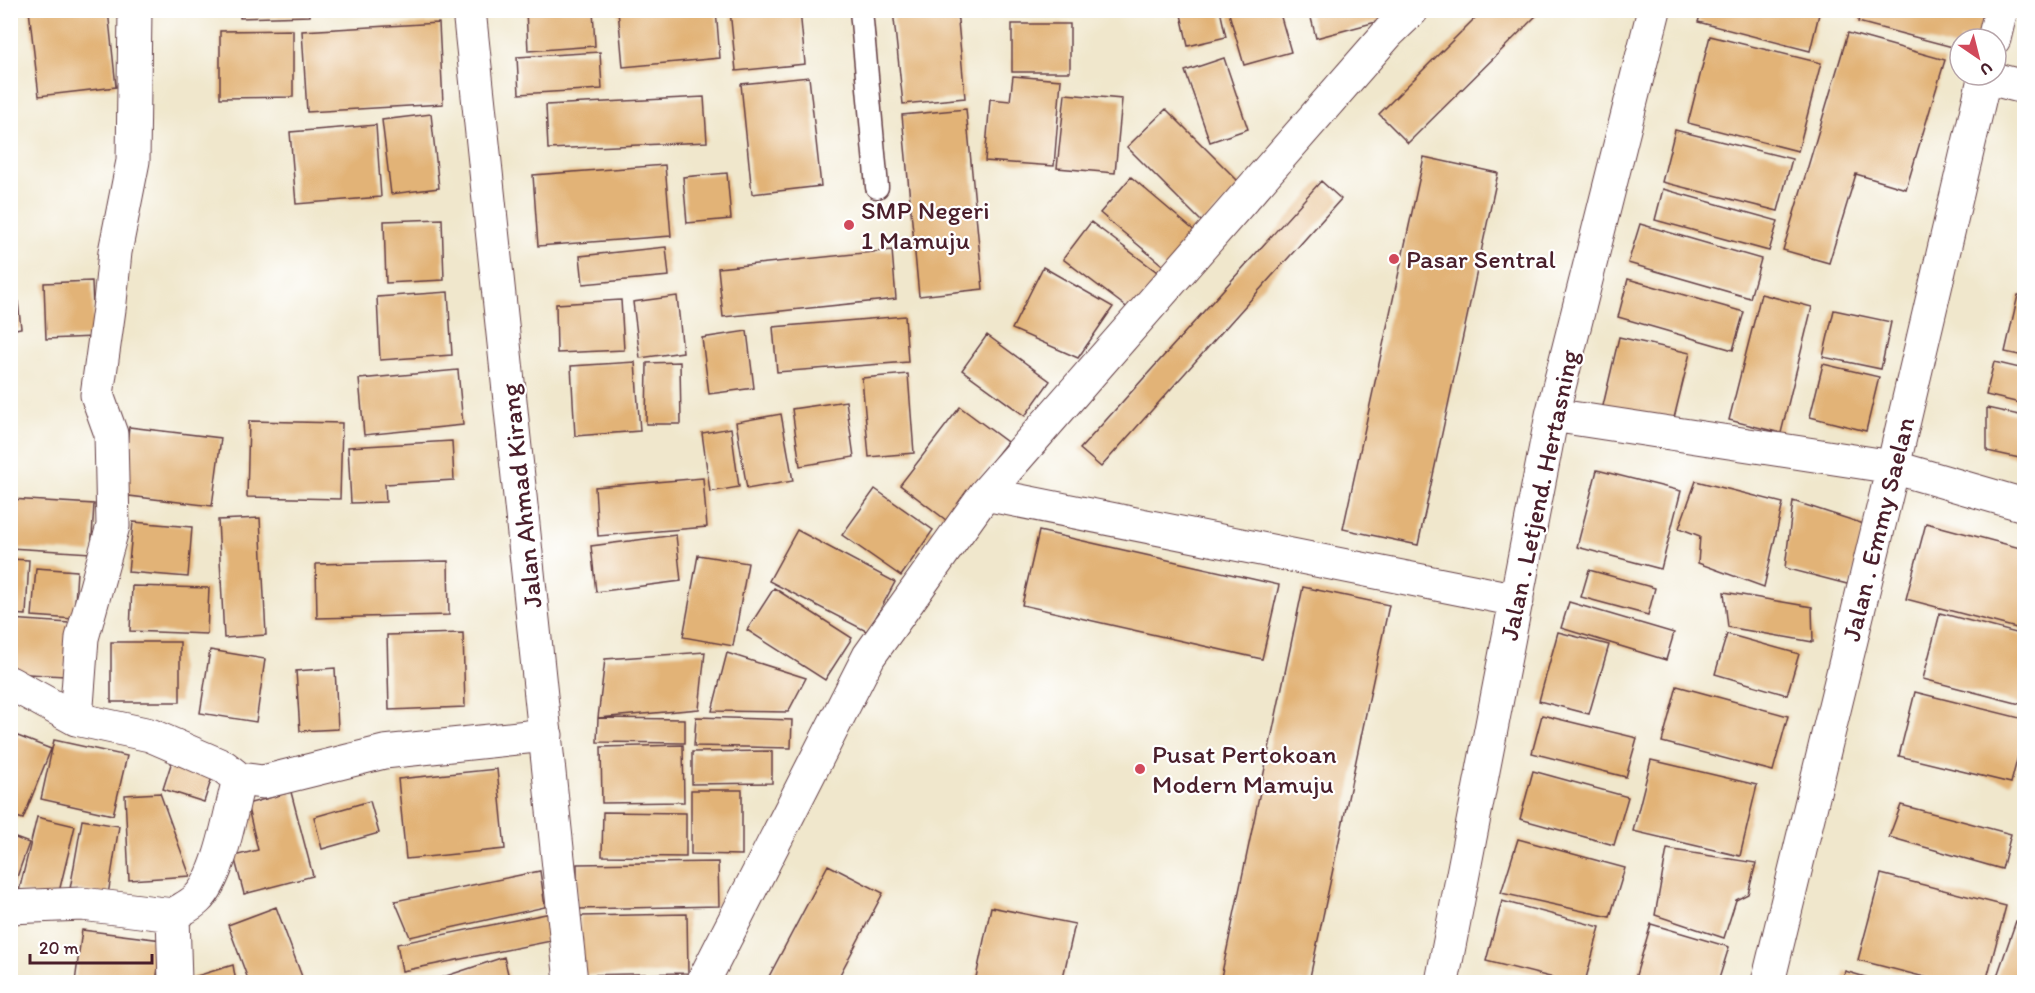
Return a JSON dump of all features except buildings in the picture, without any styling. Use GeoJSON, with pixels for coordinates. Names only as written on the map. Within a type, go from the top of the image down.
{"type":"FeatureCollection","features":[{"type":"Feature","properties":{"kind":"street"},"geometry":{"type":"LineString","coordinates":[[76,719],[82,638],[113,526],[111,434],[97,395],[115,252],[133,161],[135,10]]}},
{"type":"Feature","properties":{"kind":"street","name":"Jalan Ahmad Kirang"},"geometry":{"type":"LineString","coordinates":[[469,10],[571,982]]}},
{"type":"Feature","properties":{"kind":"street"},"geometry":{"type":"LineString","coordinates":[[703,982],[869,656],[985,494],[1389,32],[1412,10]]}},
{"type":"Feature","properties":{"kind":"street","name":"Jalan . Letjend. Hertasning"},"geometry":{"type":"LineString","coordinates":[[1442,982],[1552,415],[1654,10]]}},
{"type":"Feature","properties":{"kind":"street"},"geometry":{"type":"LineString","coordinates":[[1997,27],[2001,10]]}},
{"type":"Feature","properties":{"kind":"street"},"geometry":{"type":"LineString","coordinates":[[2008,82],[2025,87]]}},
{"type":"Feature","properties":{"kind":"street","name":"Jalan . Emmy Saelan"},"geometry":{"type":"LineString","coordinates":[[1768,982],[1982,87]]}},
{"type":"Feature","properties":{"kind":"street"},"geometry":{"type":"LineString","coordinates":[[1552,415],[1893,467],[2025,505]]}},
{"type":"Feature","properties":{"kind":"street"},"geometry":{"type":"LineString","coordinates":[[985,494],[1517,600]]}},
{"type":"Feature","properties":{"kind":"street"},"geometry":{"type":"LineString","coordinates":[[10,684],[76,719],[150,735],[224,767],[239,779],[263,782],[384,752],[546,735]]}},
{"type":"Feature","properties":{"kind":"street"},"geometry":{"type":"LineString","coordinates":[[10,907],[82,904],[173,915],[196,900],[208,883],[217,863],[239,779]]}},
{"type":"Feature","properties":{"kind":"street"},"geometry":{"type":"LineString","coordinates":[[173,915],[175,982]]}},
{"type":"Feature","properties":{"kind":"lane"},"geometry":{"type":"LineString","coordinates":[[861,10],[877,187]]}},
{"type":"Feature","properties":{"kind":"place","name":"SMP Negeri 1 Mamuju"},"geometry":{"type":"Point","coordinates":[849,225]}},
{"type":"Feature","properties":{"kind":"place","name":"Pasar Sentral"},"geometry":{"type":"Point","coordinates":[1394,259]}},
{"type":"Feature","properties":{"kind":"place","name":"Pusat Pertokoan Modern Mamuju"},"geometry":{"type":"Point","coordinates":[1140,769]}}]}
